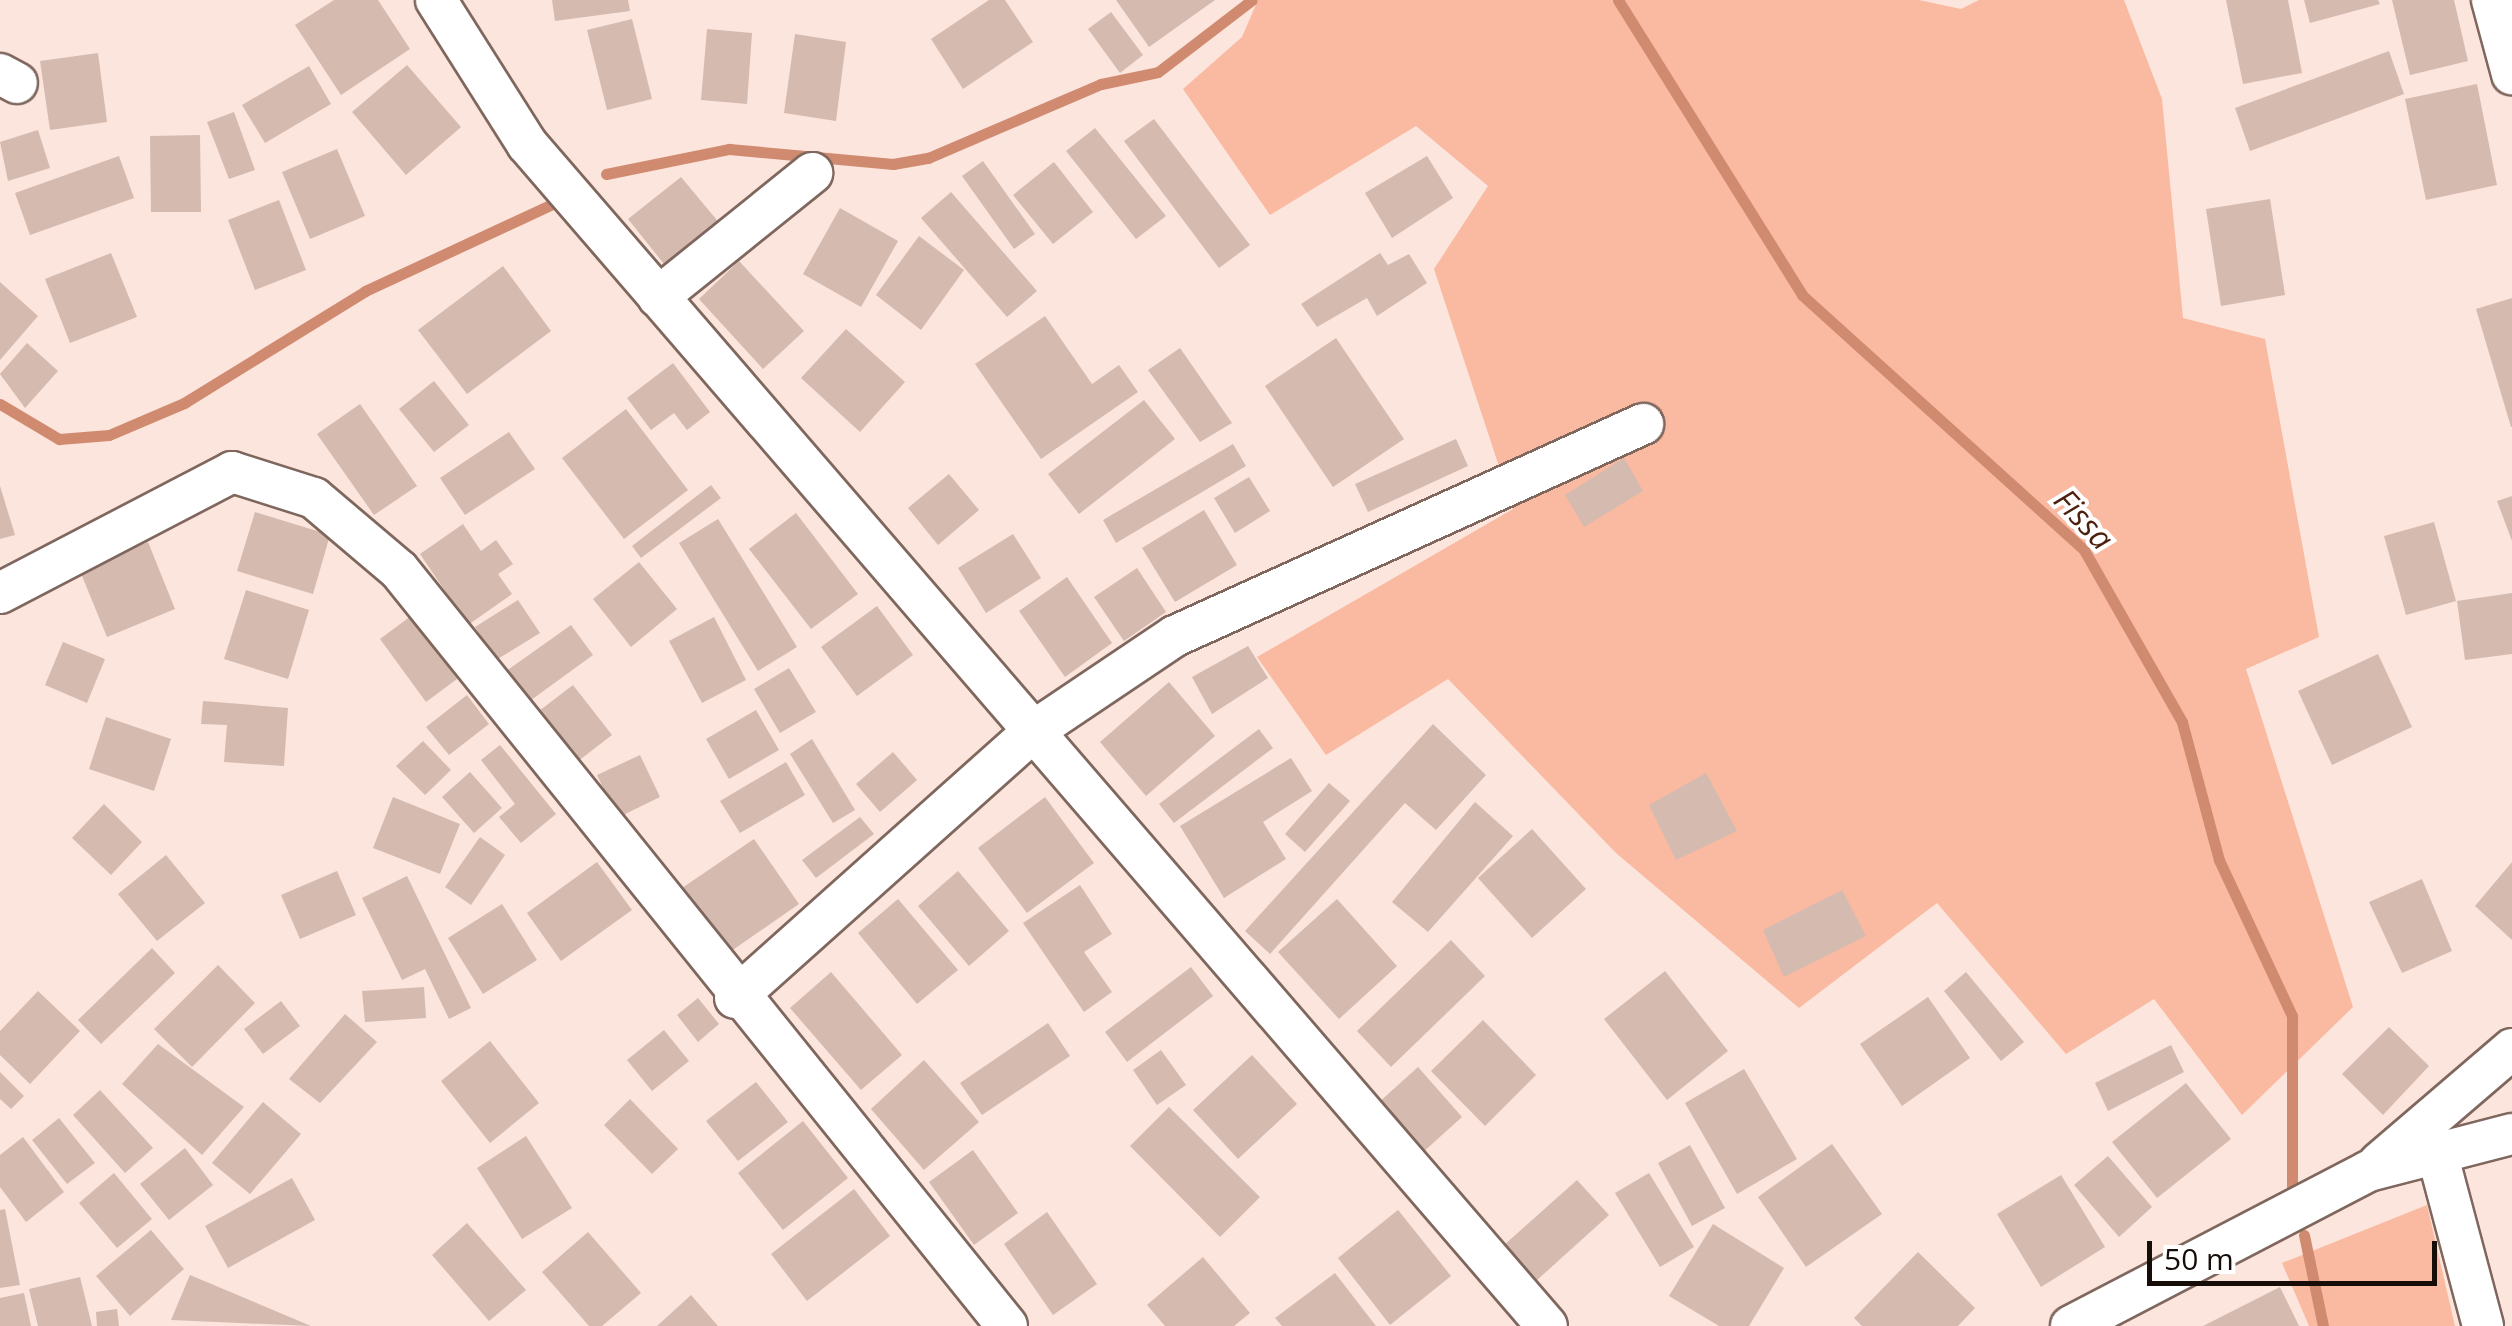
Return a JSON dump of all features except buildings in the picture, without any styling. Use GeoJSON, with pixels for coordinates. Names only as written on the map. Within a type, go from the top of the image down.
{"type":"FeatureCollection","features":[{"type":"Feature","properties":{"kind":"street"},"geometry":{"type":"LineString","coordinates":[[436,0],[528,144],[1547,1326]]}},
{"type":"Feature","properties":{"kind":"street"},"geometry":{"type":"LineString","coordinates":[[2492,0],[2512,74]]}},
{"type":"Feature","properties":{"kind":"street"},"geometry":{"type":"LineString","coordinates":[[658,297],[812,173]]}},
{"type":"Feature","properties":{"kind":"street"},"geometry":{"type":"LineString","coordinates":[[735,998],[1032,732],[1175,636],[1643,424]]}},
{"type":"Feature","properties":{"kind":"street"},"geometry":{"type":"LineString","coordinates":[[0,593],[232,472],[314,498],[399,570],[735,998],[1007,1326]]}},
{"type":"Feature","properties":{"kind":"street"},"geometry":{"type":"LineString","coordinates":[[2369,1172],[2512,1049]]}},
{"type":"Feature","properties":{"kind":"street"},"geometry":{"type":"LineString","coordinates":[[2072,1326],[2369,1172],[2512,1134]]}},
{"type":"Feature","properties":{"kind":"street"},"geometry":{"type":"LineString","coordinates":[[2438,1153],[2482,1326]]}},
{"type":"Feature","properties":{"kind":"shaded area"},"geometry":{"type":"Polygon","coordinates":[[[1258,0],[1919,0],[1961,9],[1979,0],[2124,0],[2162,99],[2183,318],[2265,339],[2319,637],[2246,669],[2353,1007],[2242,1115],[2154,999],[2066,1054],[1937,903],[1799,1008],[1616,853],[1448,679],[1326,755],[1257,657],[1513,509],[1434,269],[1488,186],[1416,126],[1270,215],[1183,89],[1242,37],[1258,0]]]}},
{"type":"Feature","properties":{"kind":"shaded area"},"geometry":{"type":"Polygon","coordinates":[[[2427,1205],[2455,1326],[2309,1326],[2282,1263],[2427,1205]]]}},
{"type":"Feature","properties":{"kind":"waterway"},"geometry":{"type":"LineString","coordinates":[[606,174],[729,149],[893,164],[928,158],[1101,84],[1158,72],[1252,0]]}},
{"type":"Feature","properties":{"kind":"waterway","name":"Fissa"},"geometry":{"type":"LineString","coordinates":[[1618,0],[1802,295],[2084,550],[2182,722],[2219,860],[2292,1016],[2292,1186]]}},
{"type":"Feature","properties":{"kind":"waterway"},"geometry":{"type":"LineString","coordinates":[[0,404],[59,439],[109,435],[184,403],[365,291],[552,204]]}},
{"type":"Feature","properties":{"kind":"waterway","name":"Fissa"},"geometry":{"type":"LineString","coordinates":[[2304,1235],[2323,1326]]}}]}
